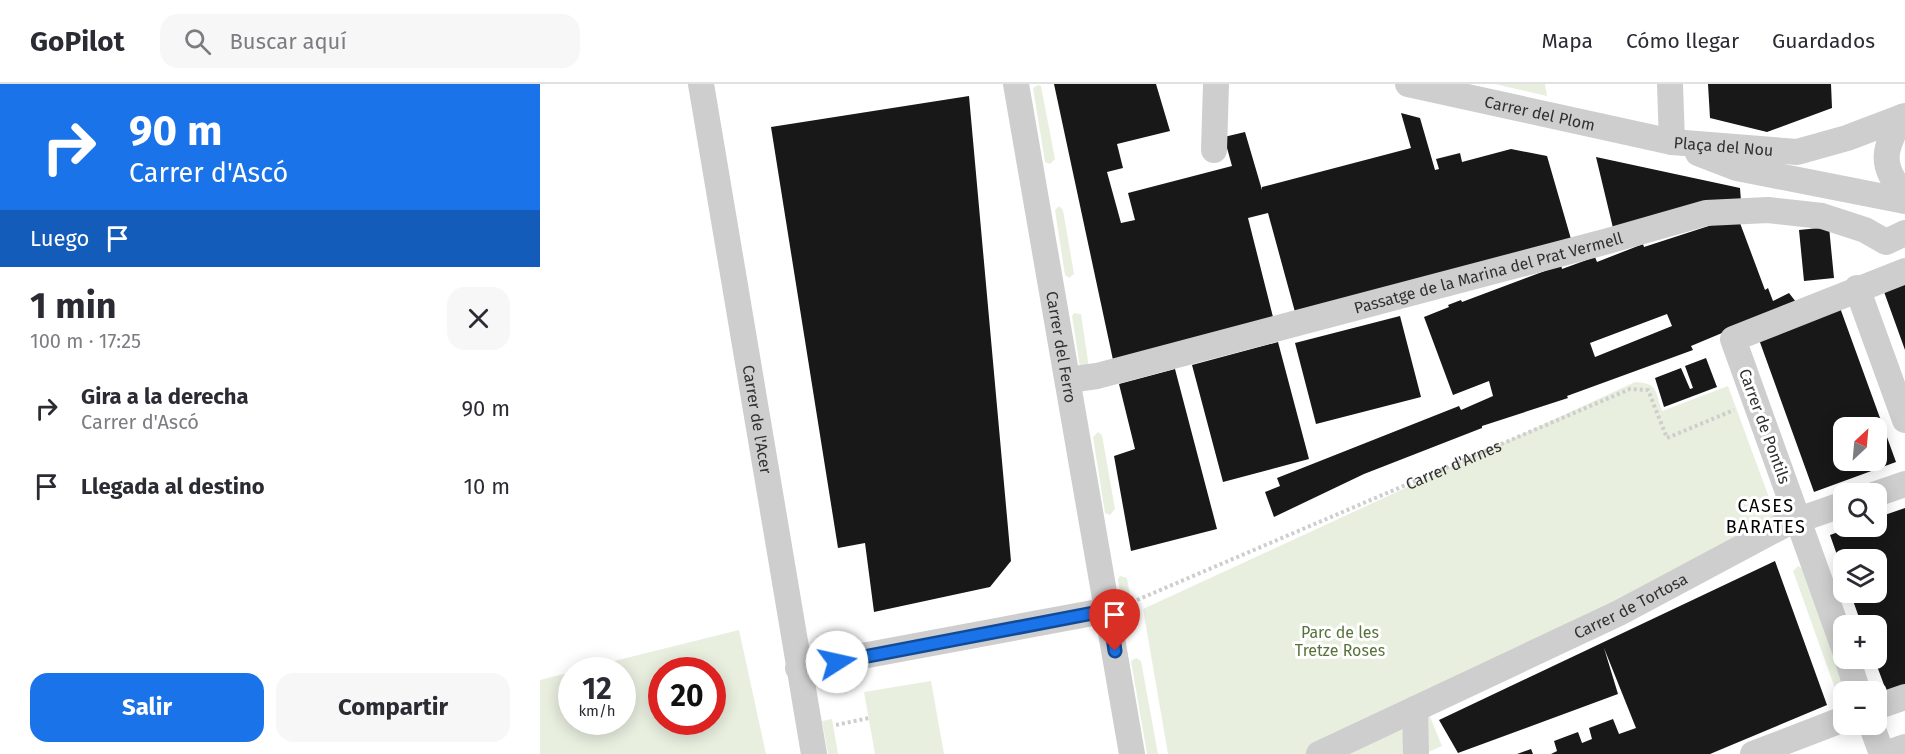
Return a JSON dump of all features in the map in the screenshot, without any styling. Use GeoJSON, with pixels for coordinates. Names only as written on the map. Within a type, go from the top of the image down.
{"type":"FeatureCollection","features":[{"type":"Feature","properties":{"kind":"street","name":"Carrer de l'Acer"},"geometry":{"type":"LineString","coordinates":[[702,84],[814,754]]}},
{"type":"Feature","properties":{"kind":"street","name":"Carrer del Ferro"},"geometry":{"type":"LineString","coordinates":[[1016,84],[1109,610],[1132,754]]}},
{"type":"Feature","properties":{"kind":"street"},"geometry":{"type":"LineString","coordinates":[[1214,150],[1216,84]]}},
{"type":"Feature","properties":{"kind":"street","name":"Carrer del Plom"},"geometry":{"type":"LineString","coordinates":[[1408,84],[1672,142]]}},
{"type":"Feature","properties":{"kind":"street"},"geometry":{"type":"LineString","coordinates":[[1670,84],[1672,142]]}},
{"type":"Feature","properties":{"kind":"street","name":"Plaça del Nou"},"geometry":{"type":"LineString","coordinates":[[1672,142],[1797,152],[1847,138],[1904,116]]}},
{"type":"Feature","properties":{"kind":"street","name":"Plaça del Nou"},"geometry":{"type":"LineString","coordinates":[[1904,116],[1888,143],[1885,161],[1893,182],[1905,195]]}},
{"type":"Feature","properties":{"kind":"street","name":"Plaça del Nou"},"geometry":{"type":"LineString","coordinates":[[1672,142],[1737,168],[1905,201]]}},
{"type":"Feature","properties":{"kind":"street","name":"Passatge de la Marina del Prat Vermell"},"geometry":{"type":"LineString","coordinates":[[1068,380],[1097,376],[1706,213],[1768,210],[1822,216],[1865,230],[1886,242],[1905,233]]}},
{"type":"Feature","properties":{"kind":"street"},"geometry":{"type":"LineString","coordinates":[[1905,271],[1857,288],[1905,420]]}},
{"type":"Feature","properties":{"kind":"street","name":"Carrer de Pontils"},"geometry":{"type":"LineString","coordinates":[[1833,617],[1733,339],[1857,288]]}},
{"type":"Feature","properties":{"kind":"street"},"geometry":{"type":"LineString","coordinates":[[1887,490],[1905,484]]}},
{"type":"Feature","properties":{"kind":"street","name":"Carrer de Tortosa"},"geometry":{"type":"LineString","coordinates":[[1319,754],[1619,613],[1799,520],[1833,508]]}},
{"type":"Feature","properties":{"kind":"street"},"geometry":{"type":"LineString","coordinates":[[798,668],[1109,610]]}},
{"type":"Feature","properties":{"kind":"street"},"geometry":{"type":"LineString","coordinates":[[1887,710],[1905,697]]}},
{"type":"Feature","properties":{"kind":"street"},"geometry":{"type":"LineString","coordinates":[[1415,709],[1416,754]]}},
{"type":"Feature","properties":{"kind":"street"},"geometry":{"type":"LineString","coordinates":[[1753,754],[1833,723]]}},
{"type":"Feature","properties":{"kind":"street"},"geometry":{"type":"LineString","coordinates":[[1878,735],[1884,754],[1905,747]]}},
{"type":"Feature","properties":{"kind":"path","name":"Carrer d'Arnes"},"geometry":{"type":"LineString","coordinates":[[1137,600],[1630,389],[1648,390],[1667,438],[1742,407]]}},
{"type":"Feature","properties":{"kind":"path"},"geometry":{"type":"LineString","coordinates":[[836,725],[869,718]]}},
{"type":"Feature","properties":{"kind":"green space"},"geometry":{"type":"Polygon","coordinates":[[[1495,84],[1545,84],[1547,96],[1495,84]]]}},
{"type":"Feature","properties":{"kind":"green space"},"geometry":{"type":"Polygon","coordinates":[[[1041,86],[1055,159],[1050,164],[1045,162],[1033,88],[1041,86]]]}},
{"type":"Feature","properties":{"kind":"green space"},"geometry":{"type":"Polygon","coordinates":[[[1059,206],[1063,210],[1074,274],[1069,278],[1065,275],[1055,210],[1059,206]]]}},
{"type":"Feature","properties":{"kind":"green space"},"geometry":{"type":"Polygon","coordinates":[[[1074,313],[1081,314],[1089,368],[1080,367],[1072,316],[1074,313]]]}},
{"type":"Feature","properties":{"kind":"green space","name":"Parc de les Tretze Roses"},"geometry":{"type":"Polygon","coordinates":[[[1635,382],[1648,384],[1655,390],[1662,411],[1728,386],[1784,538],[1428,712],[1442,746],[1424,754],[1168,754],[1143,609],[1635,382]]]}},
{"type":"Feature","properties":{"kind":"green space"},"geometry":{"type":"Polygon","coordinates":[[[1098,432],[1102,435],[1115,509],[1110,515],[1105,513],[1093,437],[1098,432]]]}},
{"type":"Feature","properties":{"kind":"green space"},"geometry":{"type":"Polygon","coordinates":[[[1798,566],[1803,569],[1833,652],[1833,669],[1839,669],[1843,681],[1833,683],[1793,571],[1798,566]]]}},
{"type":"Feature","properties":{"kind":"green space"},"geometry":{"type":"Polygon","coordinates":[[[1120,576],[1127,578],[1135,623],[1130,629],[1125,628],[1118,579],[1120,576]]]}},
{"type":"Feature","properties":{"kind":"green space"},"geometry":{"type":"Polygon","coordinates":[[[739,630],[766,754],[540,754],[540,680],[558,675],[558,735],[636,735],[636,657],[630,657],[739,630]]]}},
{"type":"Feature","properties":{"kind":"green space"},"geometry":{"type":"Polygon","coordinates":[[[1136,658],[1141,661],[1158,754],[1147,754],[1131,661],[1136,658]]]}},
{"type":"Feature","properties":{"kind":"green space"},"geometry":{"type":"Polygon","coordinates":[[[931,681],[944,754],[875,754],[864,692],[931,681]]]}},
{"type":"Feature","properties":{"kind":"green space"},"geometry":{"type":"Polygon","coordinates":[[[832,719],[838,754],[828,754],[822,721],[832,719]]]}},
{"type":"Feature","properties":{"kind":"building"},"geometry":{"type":"Polygon","coordinates":[[[1054,84],[1156,84],[1170,131],[1117,144],[1123,168],[1107,172],[1121,223],[1135,220],[1128,193],[1232,166],[1224,137],[1245,132],[1262,190],[1262,187],[1411,148],[1401,113],[1420,118],[1435,170],[1439,169],[1436,159],[1460,153],[1462,162],[1511,149],[1547,156],[1571,239],[1295,312],[1268,213],[1248,218],[1273,317],[1113,360],[1054,84]]]}},
{"type":"Feature","properties":{"kind":"building"},"geometry":{"type":"Polygon","coordinates":[[[1708,84],[1831,84],[1832,108],[1767,132],[1710,118],[1708,84]]]}},
{"type":"Feature","properties":{"kind":"building"},"geometry":{"type":"Polygon","coordinates":[[[969,96],[1011,561],[990,587],[874,612],[865,543],[838,548],[771,127],[969,96]]]}},
{"type":"Feature","properties":{"kind":"building"},"geometry":{"type":"Polygon","coordinates":[[[1596,157],[1740,188],[1741,201],[1613,228],[1596,157]]]}},
{"type":"Feature","properties":{"kind":"building"},"geometry":{"type":"Polygon","coordinates":[[[1721,222],[1740,223],[1765,290],[1768,288],[1773,301],[1789,293],[1796,302],[1691,346],[1693,350],[1567,396],[1568,398],[1482,426],[1482,428],[1364,474],[1274,517],[1265,492],[1280,486],[1277,478],[1459,406],[1461,410],[1493,396],[1489,381],[1453,395],[1424,317],[1461,300],[1462,302],[1561,265],[1562,269],[1595,257],[1597,262],[1643,244],[1644,247],[1721,222]],[[1667,314],[1590,343],[1595,357],[1672,326],[1667,314]]]}},
{"type":"Feature","properties":{"kind":"building"},"geometry":{"type":"Polygon","coordinates":[[[1829,227],[1834,278],[1804,281],[1799,230],[1829,227]]]}},
{"type":"Feature","properties":{"kind":"building"},"geometry":{"type":"Polygon","coordinates":[[[1905,281],[1905,350],[1883,289],[1905,281]]]}},
{"type":"Feature","properties":{"kind":"building"},"geometry":{"type":"Polygon","coordinates":[[[1839,305],[1880,417],[1833,417],[1833,471],[1871,471],[1833,483],[1833,485],[1814,492],[1757,334],[1839,305]]]}},
{"type":"Feature","properties":{"kind":"building"},"geometry":{"type":"Polygon","coordinates":[[[1400,316],[1421,397],[1316,424],[1295,343],[1400,316]]]}},
{"type":"Feature","properties":{"kind":"building"},"geometry":{"type":"Polygon","coordinates":[[[1278,342],[1309,459],[1223,482],[1192,365],[1278,342]]]}},
{"type":"Feature","properties":{"kind":"building"},"geometry":{"type":"Polygon","coordinates":[[[1706,358],[1717,387],[1664,407],[1655,378],[1681,368],[1690,389],[1693,388],[1685,366],[1706,358]]]}},
{"type":"Feature","properties":{"kind":"building"},"geometry":{"type":"Polygon","coordinates":[[[1175,369],[1217,529],[1131,551],[1114,456],[1135,449],[1119,384],[1175,369]]]}},
{"type":"Feature","properties":{"kind":"building"},"geometry":{"type":"Polygon","coordinates":[[[1887,437],[1896,462],[1887,465],[1887,437]]]}},
{"type":"Feature","properties":{"kind":"building"},"geometry":{"type":"Polygon","coordinates":[[[1905,508],[1905,687],[1887,693],[1887,681],[1883,681],[1878,669],[1887,669],[1887,615],[1858,615],[1854,603],[1887,603],[1887,549],[1835,549],[1830,535],[1833,534],[1833,537],[1887,537],[1887,514],[1905,508]]]}},
{"type":"Feature","properties":{"kind":"building"},"geometry":{"type":"Polygon","coordinates":[[[1775,561],[1827,705],[1710,754],[1551,754],[1557,751],[1554,741],[1578,732],[1582,743],[1592,739],[1589,728],[1613,719],[1619,734],[1636,728],[1604,648],[1618,694],[1458,753],[1439,720],[1775,561]]]}},
{"type":"Feature","properties":{"kind":"building"},"geometry":{"type":"Polygon","coordinates":[[[1531,749],[1533,754],[1517,754],[1531,749]]]}},
{"type":"Feature","properties":{"kind":"district","name":"CASES BARATES"},"geometry":{"type":"Point","coordinates":[1766,516]}},
{"type":"Feature","properties":{"kind":"route"},"geometry":{"type":"LineString","coordinates":[[837,662],[1109,610],[1115,651]]}}]}
